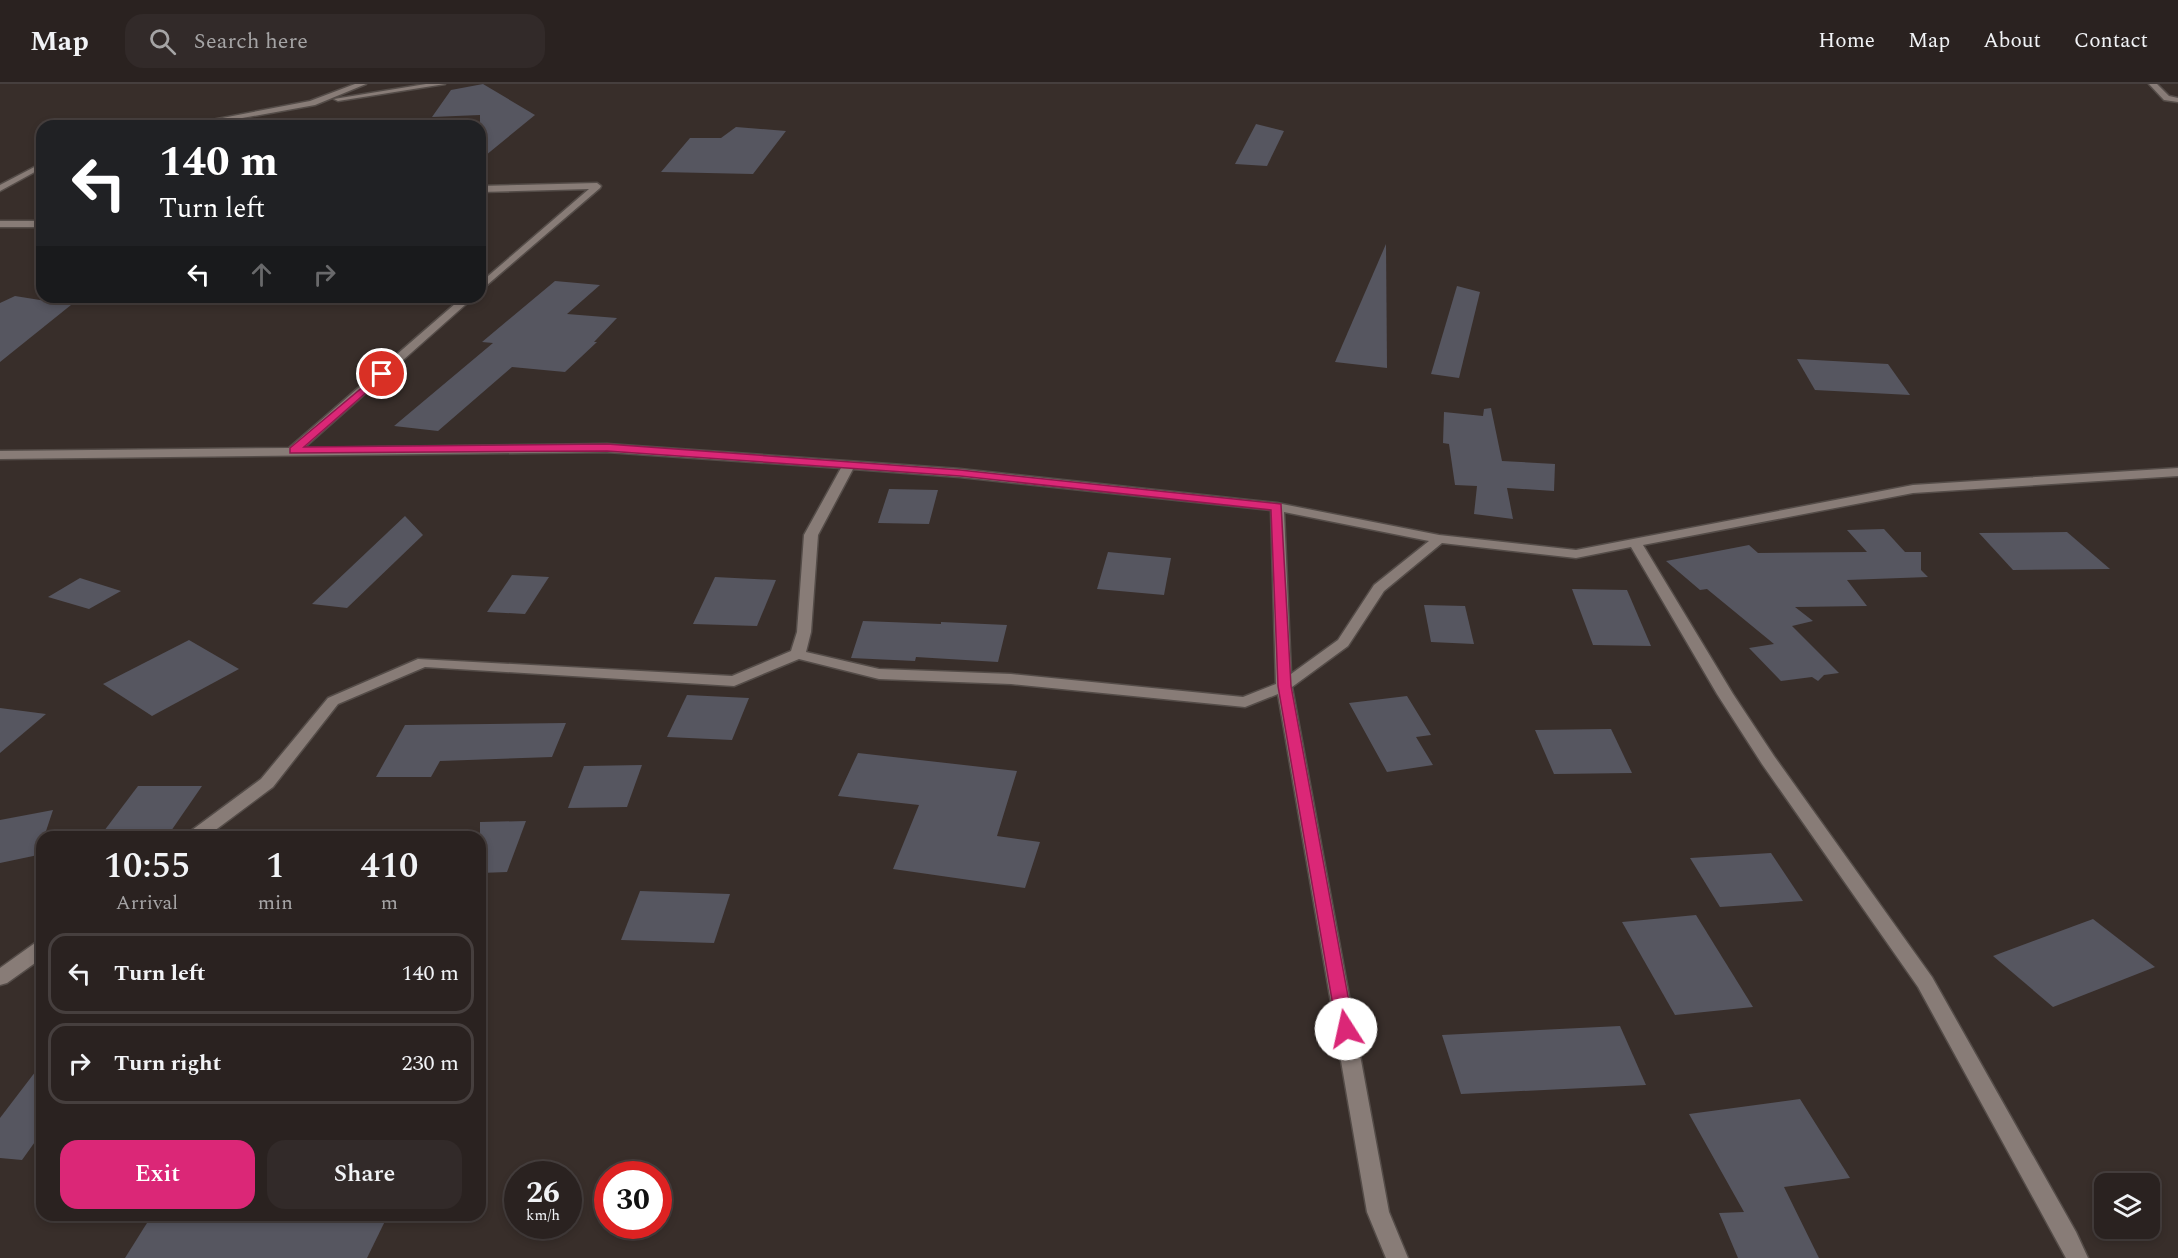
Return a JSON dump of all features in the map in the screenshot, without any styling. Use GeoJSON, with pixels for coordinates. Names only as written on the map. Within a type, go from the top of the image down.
{"type":"FeatureCollection","features":[{"type":"Feature","properties":{"kind":"street"},"geometry":{"type":"LineString","coordinates":[[312,103],[362,84]]}},
{"type":"Feature","properties":{"kind":"street"},"geometry":{"type":"LineString","coordinates":[[218,120],[312,103],[441,84]]}},
{"type":"Feature","properties":{"kind":"street"},"geometry":{"type":"LineString","coordinates":[[2153,84],[2167,98],[2178,100]]}},
{"type":"Feature","properties":{"kind":"street"},"geometry":{"type":"LineString","coordinates":[[0,188],[36,168]]}},
{"type":"Feature","properties":{"kind":"street"},"geometry":{"type":"LineString","coordinates":[[486,189],[597,186],[486,283]]}},
{"type":"Feature","properties":{"kind":"street"},"geometry":{"type":"LineString","coordinates":[[0,224],[36,224]]}},
{"type":"Feature","properties":{"kind":"street"},"geometry":{"type":"LineString","coordinates":[[294,450],[463,303]]}},
{"type":"Feature","properties":{"kind":"street"},"geometry":{"type":"LineString","coordinates":[[0,455],[607,448],[960,473],[1277,507],[1439,539],[1576,554],[1913,489],[2178,472]]}},
{"type":"Feature","properties":{"kind":"street"},"geometry":{"type":"LineString","coordinates":[[798,654],[804,632],[811,535],[849,465]]}},
{"type":"Feature","properties":{"kind":"street"},"geometry":{"type":"LineString","coordinates":[[1277,507],[1284,686],[1378,1212],[1397,1258]]}},
{"type":"Feature","properties":{"kind":"street"},"geometry":{"type":"LineString","coordinates":[[202,831],[267,783],[333,701],[423,662],[734,681],[798,654],[879,674],[1011,679],[1245,702],[1284,686],[1343,643],[1379,588],[1439,539]]}},
{"type":"Feature","properties":{"kind":"street"},"geometry":{"type":"LineString","coordinates":[[1635,543],[1725,694],[1768,760],[1925,982],[2077,1258]]}},
{"type":"Feature","properties":{"kind":"street"},"geometry":{"type":"LineString","coordinates":[[0,978],[36,952]]}},
{"type":"Feature","properties":{"kind":"building"},"geometry":{"type":"Polygon","coordinates":[[[483,84],[535,115],[486,155],[486,120],[480,120],[480,115],[432,117],[451,90],[483,84]]]}},
{"type":"Feature","properties":{"kind":"building"},"geometry":{"type":"Polygon","coordinates":[[[1256,124],[1284,131],[1267,166],[1235,164],[1256,124]]]}},
{"type":"Feature","properties":{"kind":"building"},"geometry":{"type":"Polygon","coordinates":[[[736,127],[786,131],[753,174],[661,172],[690,138],[721,138],[736,127]]]}},
{"type":"Feature","properties":{"kind":"building"},"geometry":{"type":"Polygon","coordinates":[[[1386,244],[1387,368],[1335,362],[1386,244]]]}},
{"type":"Feature","properties":{"kind":"building"},"geometry":{"type":"Polygon","coordinates":[[[555,281],[600,285],[567,314],[617,318],[594,342],[597,342],[565,372],[512,367],[438,431],[394,426],[493,343],[482,342],[555,281]]]}},
{"type":"Feature","properties":{"kind":"building"},"geometry":{"type":"Polygon","coordinates":[[[1457,286],[1480,292],[1459,378],[1431,374],[1457,286]]]}},
{"type":"Feature","properties":{"kind":"building"},"geometry":{"type":"Polygon","coordinates":[[[15,296],[36,299],[36,303],[71,305],[0,362],[0,303],[15,296]]]}},
{"type":"Feature","properties":{"kind":"building"},"geometry":{"type":"Polygon","coordinates":[[[1797,359],[1888,364],[1910,395],[1815,390],[1797,359]]]}},
{"type":"Feature","properties":{"kind":"building"},"geometry":{"type":"Polygon","coordinates":[[[1491,408],[1502,461],[1555,464],[1554,491],[1507,488],[1513,519],[1474,514],[1477,486],[1455,485],[1449,444],[1443,443],[1444,412],[1483,416],[1484,409],[1491,408]]]}},
{"type":"Feature","properties":{"kind":"building"},"geometry":{"type":"Polygon","coordinates":[[[889,489],[938,490],[929,524],[878,523],[889,489]]]}},
{"type":"Feature","properties":{"kind":"building"},"geometry":{"type":"Polygon","coordinates":[[[405,516],[423,535],[347,608],[312,604],[405,516]]]}},
{"type":"Feature","properties":{"kind":"building"},"geometry":{"type":"Polygon","coordinates":[[[1884,529],[1905,552],[1921,552],[1921,570],[1928,577],[1847,580],[1867,606],[1795,607],[1813,621],[1792,626],[1839,673],[1824,675],[1818,681],[1812,677],[1781,681],[1749,648],[1774,644],[1707,589],[1700,590],[1666,561],[1749,545],[1758,553],[1867,552],[1847,530],[1884,529]]]}},
{"type":"Feature","properties":{"kind":"building"},"geometry":{"type":"Polygon","coordinates":[[[2067,532],[2110,569],[2013,570],[1979,533],[2067,532]]]}},
{"type":"Feature","properties":{"kind":"building"},"geometry":{"type":"Polygon","coordinates":[[[1108,552],[1171,558],[1164,595],[1097,589],[1108,552]]]}},
{"type":"Feature","properties":{"kind":"building"},"geometry":{"type":"Polygon","coordinates":[[[512,575],[549,577],[525,614],[487,612],[512,575]]]}},
{"type":"Feature","properties":{"kind":"building"},"geometry":{"type":"Polygon","coordinates":[[[715,577],[776,580],[757,626],[693,624],[715,577]]]}},
{"type":"Feature","properties":{"kind":"building"},"geometry":{"type":"Polygon","coordinates":[[[80,578],[121,591],[89,609],[48,597],[80,578]]]}},
{"type":"Feature","properties":{"kind":"building"},"geometry":{"type":"Polygon","coordinates":[[[1572,589],[1627,590],[1651,646],[1593,645],[1572,589]]]}},
{"type":"Feature","properties":{"kind":"building"},"geometry":{"type":"Polygon","coordinates":[[[1424,605],[1465,606],[1474,644],[1431,642],[1424,605]]]}},
{"type":"Feature","properties":{"kind":"building"},"geometry":{"type":"Polygon","coordinates":[[[863,621],[1007,625],[998,662],[916,657],[915,661],[851,658],[863,621]]]}},
{"type":"Feature","properties":{"kind":"building"},"geometry":{"type":"Polygon","coordinates":[[[189,640],[239,669],[152,716],[103,684],[189,640]]]}},
{"type":"Feature","properties":{"kind":"building"},"geometry":{"type":"Polygon","coordinates":[[[687,695],[749,698],[732,740],[667,737],[687,695]]]}},
{"type":"Feature","properties":{"kind":"building"},"geometry":{"type":"Polygon","coordinates":[[[1407,696],[1431,735],[1416,737],[1433,765],[1387,772],[1349,703],[1407,696]]]}},
{"type":"Feature","properties":{"kind":"building"},"geometry":{"type":"Polygon","coordinates":[[[0,708],[46,714],[0,753],[0,708]]]}},
{"type":"Feature","properties":{"kind":"building"},"geometry":{"type":"Polygon","coordinates":[[[566,723],[552,757],[440,761],[431,777],[376,777],[405,725],[566,723]]]}},
{"type":"Feature","properties":{"kind":"building"},"geometry":{"type":"Polygon","coordinates":[[[1611,729],[1632,773],[1554,774],[1535,730],[1611,729]]]}},
{"type":"Feature","properties":{"kind":"building"},"geometry":{"type":"Polygon","coordinates":[[[858,753],[1017,771],[997,836],[1040,842],[1025,888],[893,869],[919,805],[838,796],[858,753]]]}},
{"type":"Feature","properties":{"kind":"building"},"geometry":{"type":"Polygon","coordinates":[[[642,765],[627,807],[568,808],[584,766],[642,765]]]}},
{"type":"Feature","properties":{"kind":"building"},"geometry":{"type":"Polygon","coordinates":[[[138,786],[202,786],[171,831],[104,831],[138,786]]]}},
{"type":"Feature","properties":{"kind":"building"},"geometry":{"type":"Polygon","coordinates":[[[53,810],[46,831],[36,831],[36,855],[0,863],[0,820],[53,810]]]}},
{"type":"Feature","properties":{"kind":"building"},"geometry":{"type":"Polygon","coordinates":[[[526,821],[507,872],[486,873],[486,831],[480,831],[480,822],[526,821]]]}},
{"type":"Feature","properties":{"kind":"building"},"geometry":{"type":"Polygon","coordinates":[[[1771,853],[1803,901],[1720,907],[1690,858],[1771,853]]]}},
{"type":"Feature","properties":{"kind":"building"},"geometry":{"type":"Polygon","coordinates":[[[640,891],[730,894],[714,943],[621,940],[640,891]]]}},
{"type":"Feature","properties":{"kind":"building"},"geometry":{"type":"Polygon","coordinates":[[[1696,915],[1753,1007],[1675,1015],[1622,922],[1696,915]]]}},
{"type":"Feature","properties":{"kind":"building"},"geometry":{"type":"Polygon","coordinates":[[[2093,919],[2155,967],[2053,1007],[1993,956],[2093,919]]]}},
{"type":"Feature","properties":{"kind":"building"},"geometry":{"type":"Polygon","coordinates":[[[1620,1026],[1646,1085],[1461,1094],[1442,1035],[1620,1026]]]}},
{"type":"Feature","properties":{"kind":"building"},"geometry":{"type":"Polygon","coordinates":[[[36,1071],[36,1140],[22,1160],[0,1158],[0,1118],[36,1071]]]}},
{"type":"Feature","properties":{"kind":"building"},"geometry":{"type":"Polygon","coordinates":[[[1800,1099],[1850,1178],[1784,1187],[1819,1258],[1738,1258],[1719,1213],[1744,1212],[1689,1114],[1800,1099]]]}},
{"type":"Feature","properties":{"kind":"building"},"geometry":{"type":"Polygon","coordinates":[[[148,1221],[385,1221],[367,1258],[125,1258],[148,1221]]]}},
{"type":"Feature","properties":{"kind":"route"},"geometry":{"type":"LineString","coordinates":[[382,374],[294,450],[607,448],[960,473],[1277,507],[1284,686],[1346,1029]]}}]}
